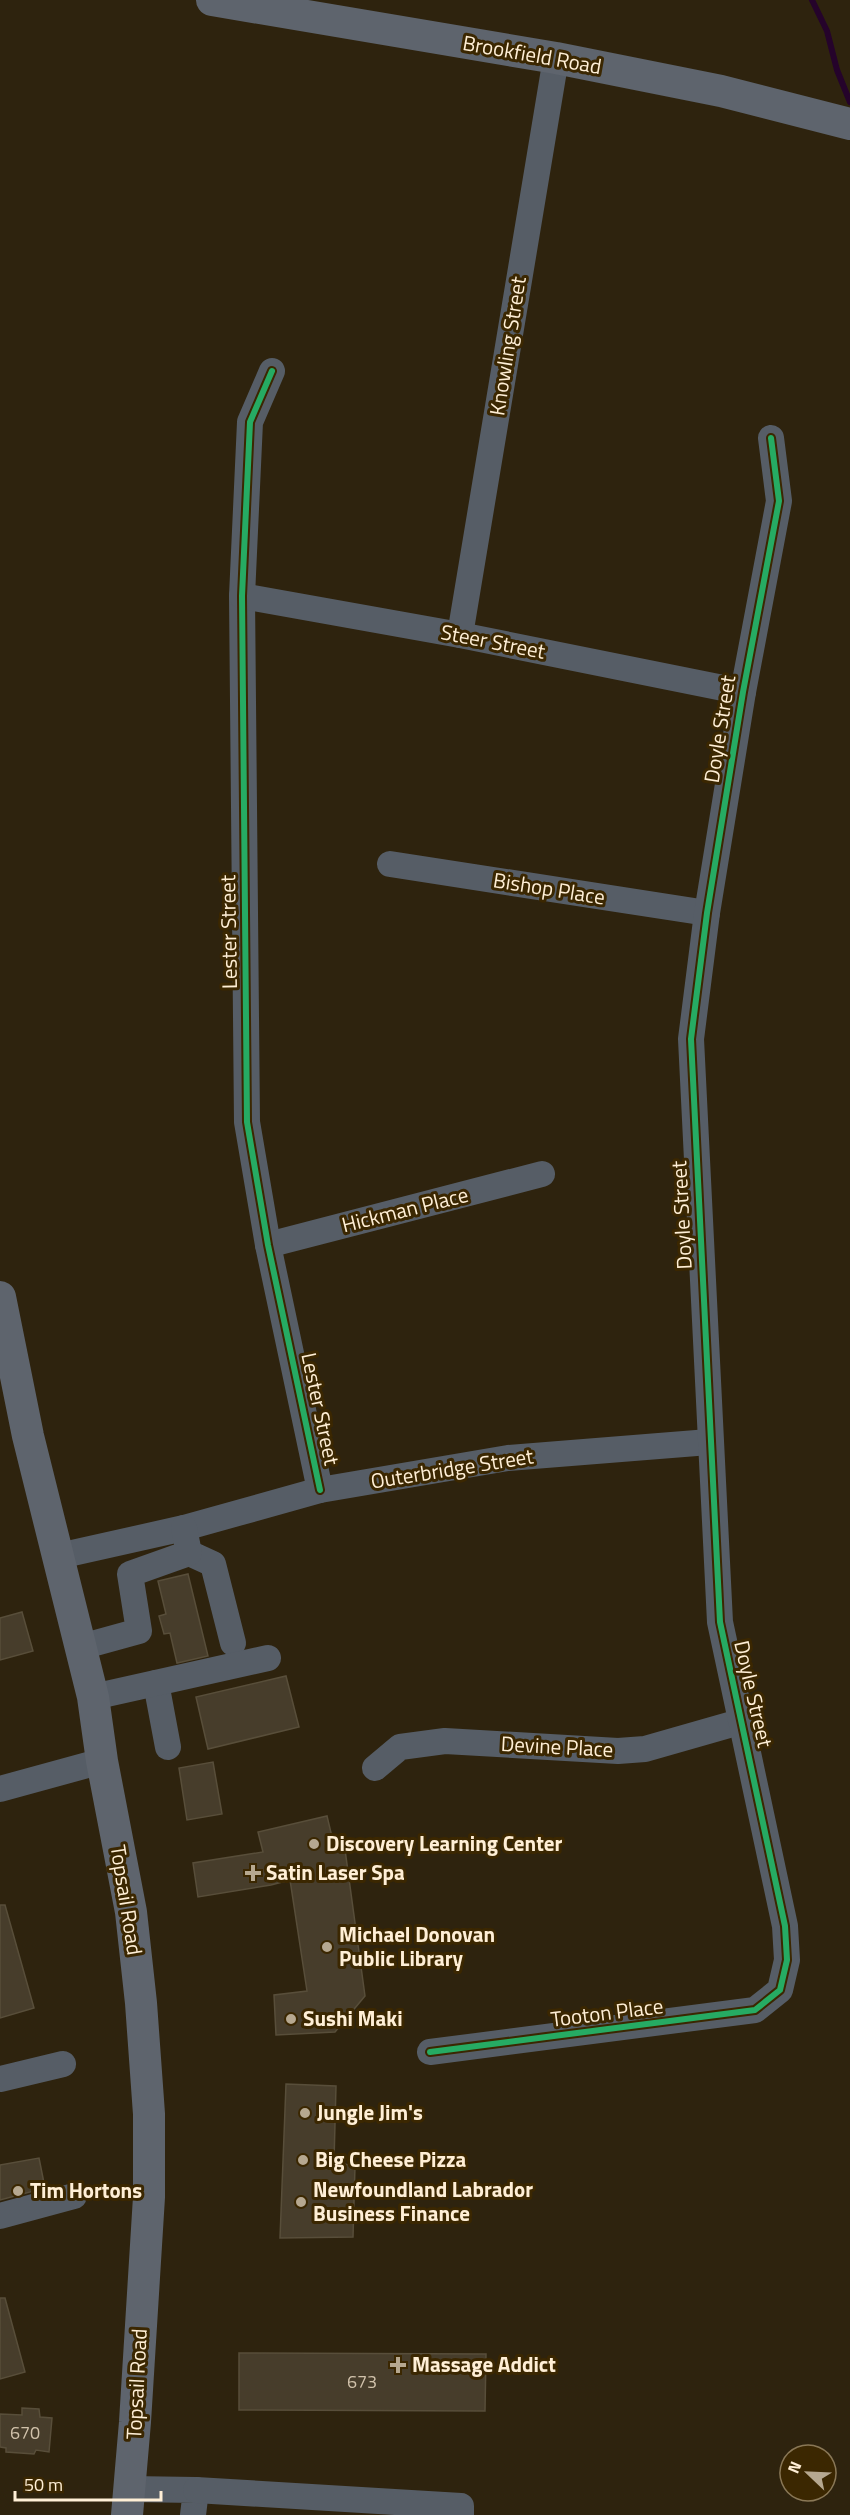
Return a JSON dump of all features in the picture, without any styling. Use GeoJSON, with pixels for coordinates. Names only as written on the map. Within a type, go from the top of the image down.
{"type":"FeatureCollection","features":[{"type":"Feature","properties":{"kind":"main road","name":"Brookfield Road"},"geometry":{"type":"LineString","coordinates":[[212,0],[556,58],[721,91],[843,122]]}},
{"type":"Feature","properties":{"kind":"main road","name":"Topsail Road"},"geometry":{"type":"LineString","coordinates":[[0,1297],[28,1436],[93,1696],[102,1761],[131,1912],[149,2114],[149,2197],[128,2502]]}},
{"type":"Feature","properties":{"kind":"street","name":"Knowling Street"},"geometry":{"type":"LineString","coordinates":[[460,635],[556,58]]}},
{"type":"Feature","properties":{"kind":"street","name":"Lester Street"},"geometry":{"type":"LineString","coordinates":[[272,371],[250,422],[242,596],[247,1122],[268,1245],[320,1490]]}},
{"type":"Feature","properties":{"kind":"street","name":"Doyle Street"},"geometry":{"type":"LineString","coordinates":[[771,438],[779,501],[743,692],[707,914],[690,1039],[720,1622],[785,1926],[787,1960],[780,1990]]}},
{"type":"Feature","properties":{"kind":"street","name":"Steer Street"},"geometry":{"type":"LineString","coordinates":[[242,596],[460,635],[743,692]]}},
{"type":"Feature","properties":{"kind":"street","name":"Bishop Place"},"geometry":{"type":"LineString","coordinates":[[390,864],[707,914]]}},
{"type":"Feature","properties":{"kind":"street","name":"Hickman Place"},"geometry":{"type":"LineString","coordinates":[[268,1245],[542,1174]]}},
{"type":"Feature","properties":{"kind":"street","name":"Outerbridge Street"},"geometry":{"type":"LineString","coordinates":[[59,1556],[184,1528],[320,1490],[508,1458],[709,1442]]}},
{"type":"Feature","properties":{"kind":"street"},"geometry":{"type":"LineString","coordinates":[[184,1528],[189,1553]]}},
{"type":"Feature","properties":{"kind":"street"},"geometry":{"type":"LineString","coordinates":[[81,1647],[139,1631],[130,1574],[189,1553],[213,1564],[233,1643]]}},
{"type":"Feature","properties":{"kind":"street"},"geometry":{"type":"LineString","coordinates":[[93,1696],[268,1658]]}},
{"type":"Feature","properties":{"kind":"street"},"geometry":{"type":"LineString","coordinates":[[156,1683],[168,1747]]}},
{"type":"Feature","properties":{"kind":"street","name":"Devine Place"},"geometry":{"type":"LineString","coordinates":[[375,1768],[400,1747],[445,1741],[618,1751],[645,1749],[743,1721]]}},
{"type":"Feature","properties":{"kind":"street"},"geometry":{"type":"LineString","coordinates":[[0,1789],[102,1761]]}},
{"type":"Feature","properties":{"kind":"street","name":"Tooton Place"},"geometry":{"type":"LineString","coordinates":[[430,2052],[724,2016],[755,2010],[780,1990]]}},
{"type":"Feature","properties":{"kind":"street"},"geometry":{"type":"LineString","coordinates":[[0,2079],[63,2064]]}},
{"type":"Feature","properties":{"kind":"street"},"geometry":{"type":"LineString","coordinates":[[0,2216],[74,2196]]}},
{"type":"Feature","properties":{"kind":"street"},"geometry":{"type":"LineString","coordinates":[[128,2502],[461,2506],[461,2515]]}},
{"type":"Feature","properties":{"kind":"building"},"geometry":{"type":"Polygon","coordinates":[[[188,1574],[208,1656],[177,1663],[170,1633],[164,1634],[159,1616],[166,1614],[158,1581],[188,1574]]]}},
{"type":"Feature","properties":{"kind":"building"},"geometry":{"type":"Polygon","coordinates":[[[22,1612],[33,1651],[0,1660],[0,1618],[22,1612]]]}},
{"type":"Feature","properties":{"kind":"building"},"geometry":{"type":"Polygon","coordinates":[[[286,1676],[299,1727],[208,1749],[196,1697],[286,1676]]]}},
{"type":"Feature","properties":{"kind":"building"},"geometry":{"type":"Polygon","coordinates":[[[213,1762],[222,1814],[187,1820],[179,1768],[213,1762]]]}},
{"type":"Feature","properties":{"kind":"building"},"geometry":{"type":"Polygon","coordinates":[[[327,1816],[332,1837],[343,1835],[365,1996],[335,2032],[276,2035],[274,1995],[307,1991],[290,1880],[198,1897],[193,1863],[263,1852],[258,1832],[327,1816]]]}},
{"type":"Feature","properties":{"kind":"building"},"geometry":{"type":"Polygon","coordinates":[[[0,1905],[5,1905],[34,2008],[0,2018],[0,1905]]]}},
{"type":"Feature","properties":{"kind":"building"},"geometry":{"type":"Polygon","coordinates":[[[286,2084],[336,2086],[334,2162],[355,2166],[353,2237],[280,2238],[286,2084]]]}},
{"type":"Feature","properties":{"kind":"building"},"geometry":{"type":"Polygon","coordinates":[[[39,2158],[45,2188],[0,2200],[0,2165],[39,2158]]]}},
{"type":"Feature","properties":{"kind":"building"},"geometry":{"type":"Polygon","coordinates":[[[0,2298],[5,2298],[25,2372],[0,2379],[0,2298]]]}},
{"type":"Feature","properties":{"kind":"building"},"geometry":{"type":"Polygon","coordinates":[[[239,2353],[486,2354],[485,2411],[239,2410],[239,2353]]]}},
{"type":"Feature","properties":{"kind":"building"},"geometry":{"type":"Polygon","coordinates":[[[22,2408],[39,2409],[40,2417],[52,2418],[49,2452],[36,2450],[34,2454],[6,2452],[6,2448],[0,2447],[0,2414],[22,2415],[22,2408]]]}},
{"type":"Feature","properties":{"kind":"waterway"},"geometry":{"type":"LineString","coordinates":[[812,0],[827,31],[837,70],[850,102]]}},
{"type":"Feature","properties":{"kind":"cycle path"},"geometry":{"type":"LineString","coordinates":[[272,371],[250,422],[242,596],[247,1122],[268,1245],[320,1490]]}},
{"type":"Feature","properties":{"kind":"cycle path"},"geometry":{"type":"LineString","coordinates":[[430,2052],[755,2010],[780,1990],[787,1960],[785,1926],[720,1622],[691,1039],[707,913],[743,692],[779,501],[771,438]]}},
{"type":"Feature","properties":{"kind":"place","name":"Discovery Learning Center"},"geometry":{"type":"Point","coordinates":[314,1844]}},
{"type":"Feature","properties":{"kind":"place","name":"Satin Laser Spa"},"geometry":{"type":"Point","coordinates":[253,1873]}},
{"type":"Feature","properties":{"kind":"place","name":"Michael Donovan Public Library"},"geometry":{"type":"Point","coordinates":[327,1947]}},
{"type":"Feature","properties":{"kind":"place","name":"Sushi Maki"},"geometry":{"type":"Point","coordinates":[291,2019]}},
{"type":"Feature","properties":{"kind":"place","name":"Jungle Jim's"},"geometry":{"type":"Point","coordinates":[305,2113]}},
{"type":"Feature","properties":{"kind":"place","name":"Big Cheese Pizza"},"geometry":{"type":"Point","coordinates":[303,2160]}},
{"type":"Feature","properties":{"kind":"place","name":"Tim Hortons"},"geometry":{"type":"Point","coordinates":[18,2191]}},
{"type":"Feature","properties":{"kind":"place","name":"Newfoundland Labrador Business Finance"},"geometry":{"type":"Point","coordinates":[301,2202]}},
{"type":"Feature","properties":{"kind":"place","name":"Massage Addict"},"geometry":{"type":"Point","coordinates":[398,2365]}}]}
